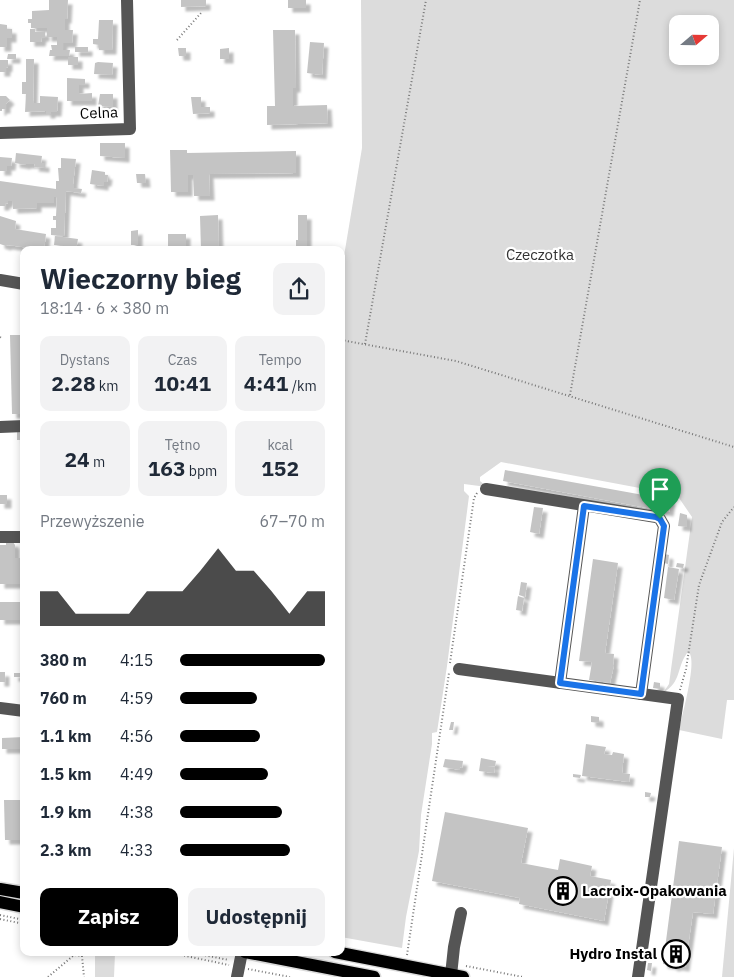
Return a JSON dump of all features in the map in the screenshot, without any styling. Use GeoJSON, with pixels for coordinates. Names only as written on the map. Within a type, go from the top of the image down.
{"type":"FeatureCollection","features":[{"type":"Feature","properties":{"kind":"main road"},"geometry":{"type":"LineString","coordinates":[[0,888],[20,892]]}},
{"type":"Feature","properties":{"kind":"main road"},"geometry":{"type":"LineString","coordinates":[[0,902],[20,905]]}},
{"type":"Feature","properties":{"kind":"main road"},"geometry":{"type":"LineString","coordinates":[[345,954],[457,976]]}},
{"type":"Feature","properties":{"kind":"main road"},"geometry":{"type":"LineString","coordinates":[[265,956],[374,977]]}},
{"type":"Feature","properties":{"kind":"street","name":"Celna"},"geometry":{"type":"LineString","coordinates":[[0,133],[130,129],[127,0]]}},
{"type":"Feature","properties":{"kind":"street"},"geometry":{"type":"LineString","coordinates":[[0,280],[20,283]]}},
{"type":"Feature","properties":{"kind":"street"},"geometry":{"type":"LineString","coordinates":[[0,427],[20,426]]}},
{"type":"Feature","properties":{"kind":"street"},"geometry":{"type":"LineString","coordinates":[[486,490],[660,519],[664,526],[641,694]]}},
{"type":"Feature","properties":{"kind":"street"},"geometry":{"type":"LineString","coordinates":[[560,683],[584,506]]}},
{"type":"Feature","properties":{"kind":"street"},"geometry":{"type":"LineString","coordinates":[[0,537],[20,537]]}},
{"type":"Feature","properties":{"kind":"street"},"geometry":{"type":"LineString","coordinates":[[459,669],[678,699],[638,977]]}},
{"type":"Feature","properties":{"kind":"street"},"geometry":{"type":"LineString","coordinates":[[0,708],[20,710]]}},
{"type":"Feature","properties":{"kind":"street"},"geometry":{"type":"LineString","coordinates":[[457,976],[454,947],[461,913]]}},
{"type":"Feature","properties":{"kind":"street"},"geometry":{"type":"LineString","coordinates":[[237,977],[243,956]]}},
{"type":"Feature","properties":{"kind":"path"},"geometry":{"type":"LineString","coordinates":[[365,344],[426,0]]}},
{"type":"Feature","properties":{"kind":"path"},"geometry":{"type":"LineString","coordinates":[[570,395],[640,0]]}},
{"type":"Feature","properties":{"kind":"path"},"geometry":{"type":"LineString","coordinates":[[177,40],[201,13]]}},
{"type":"Feature","properties":{"kind":"path"},"geometry":{"type":"LineString","coordinates":[[345,341],[456,361],[734,446]]}},
{"type":"Feature","properties":{"kind":"path"},"geometry":{"type":"LineString","coordinates":[[404,966],[474,498],[479,492],[486,490]]}},
{"type":"Feature","properties":{"kind":"path"},"geometry":{"type":"LineString","coordinates":[[678,699],[686,669],[699,585],[722,522],[734,507]]}},
{"type":"Feature","properties":{"kind":"path"},"geometry":{"type":"LineString","coordinates":[[0,915],[20,919]]}},
{"type":"Feature","properties":{"kind":"path"},"geometry":{"type":"LineString","coordinates":[[0,919],[20,923]]}},
{"type":"Feature","properties":{"kind":"path"},"geometry":{"type":"LineString","coordinates":[[48,977],[73,956]]}},
{"type":"Feature","properties":{"kind":"path"},"geometry":{"type":"LineString","coordinates":[[82,956],[84,960],[84,977]]}},
{"type":"Feature","properties":{"kind":"green space","name":"Czeczotka"},"geometry":{"type":"Polygon","coordinates":[[[361,0],[734,0],[734,700],[727,700],[722,739],[679,730],[690,679],[690,654],[687,653],[673,684],[663,693],[669,684],[692,517],[677,495],[501,462],[480,477],[480,481],[487,487],[464,484],[464,491],[469,496],[447,666],[437,732],[432,733],[421,815],[419,851],[402,948],[345,938],[345,250],[362,148],[361,0]]]}},
{"type":"Feature","properties":{"kind":"green space"},"geometry":{"type":"Polygon","coordinates":[[[734,848],[734,977],[722,977],[734,848]]]}},
{"type":"Feature","properties":{"kind":"green space"},"geometry":{"type":"Polygon","coordinates":[[[95,956],[115,956],[114,977],[95,977],[95,956]]]}},
{"type":"Feature","properties":{"kind":"building"},"geometry":{"type":"Polygon","coordinates":[[[49,0],[68,0],[65,30],[73,30],[72,43],[63,43],[63,50],[70,50],[69,56],[49,56],[50,50],[52,50],[51,45],[57,45],[57,37],[47,37],[47,28],[31,28],[31,23],[28,23],[28,19],[32,19],[32,11],[49,10],[49,0]]]}},
{"type":"Feature","properties":{"kind":"building"},"geometry":{"type":"Polygon","coordinates":[[[181,0],[206,0],[206,6],[181,7],[181,0]]]}},
{"type":"Feature","properties":{"kind":"building"},"geometry":{"type":"Polygon","coordinates":[[[288,0],[306,0],[306,8],[288,8],[288,0]]]}},
{"type":"Feature","properties":{"kind":"building"},"geometry":{"type":"Polygon","coordinates":[[[99,20],[113,20],[112,50],[99,50],[99,45],[93,44],[93,39],[98,39],[99,20]]]}},
{"type":"Feature","properties":{"kind":"building"},"geometry":{"type":"Polygon","coordinates":[[[0,24],[7,25],[7,29],[12,29],[12,38],[7,38],[7,47],[0,47],[0,24]]]}},
{"type":"Feature","properties":{"kind":"building"},"geometry":{"type":"Polygon","coordinates":[[[30,29],[35,29],[35,32],[45,31],[45,37],[42,37],[41,42],[30,42],[30,29]]]}},
{"type":"Feature","properties":{"kind":"building"},"geometry":{"type":"Polygon","coordinates":[[[273,30],[295,30],[296,88],[293,88],[293,106],[327,105],[328,123],[267,125],[267,106],[275,106],[273,30]]]}},
{"type":"Feature","properties":{"kind":"building"},"geometry":{"type":"Polygon","coordinates":[[[310,42],[324,43],[322,75],[307,73],[310,42]]]}},
{"type":"Feature","properties":{"kind":"building"},"geometry":{"type":"Polygon","coordinates":[[[75,47],[88,47],[88,52],[75,52],[75,47]]]}},
{"type":"Feature","properties":{"kind":"building"},"geometry":{"type":"Polygon","coordinates":[[[178,48],[186,48],[186,56],[179,56],[178,48]]]}},
{"type":"Feature","properties":{"kind":"building"},"geometry":{"type":"Polygon","coordinates":[[[229,48],[229,59],[220,59],[220,49],[229,48]]]}},
{"type":"Feature","properties":{"kind":"building"},"geometry":{"type":"Polygon","coordinates":[[[8,54],[16,54],[16,59],[7,59],[8,54]]]}},
{"type":"Feature","properties":{"kind":"building"},"geometry":{"type":"Polygon","coordinates":[[[68,57],[78,57],[78,65],[68,65],[68,57]]]}},
{"type":"Feature","properties":{"kind":"building"},"geometry":{"type":"Polygon","coordinates":[[[26,59],[34,59],[33,103],[40,103],[40,96],[58,97],[57,112],[46,114],[46,111],[25,112],[26,94],[22,94],[22,82],[26,82],[26,59]]]}},
{"type":"Feature","properties":{"kind":"building"},"geometry":{"type":"Polygon","coordinates":[[[0,60],[8,60],[6,72],[0,72],[0,60]]]}},
{"type":"Feature","properties":{"kind":"building"},"geometry":{"type":"Polygon","coordinates":[[[95,63],[113,63],[112,75],[94,74],[95,63]]]}},
{"type":"Feature","properties":{"kind":"building"},"geometry":{"type":"Polygon","coordinates":[[[67,78],[85,79],[85,84],[79,84],[79,94],[92,93],[92,101],[67,101],[67,78]]]}},
{"type":"Feature","properties":{"kind":"building"},"geometry":{"type":"Polygon","coordinates":[[[100,94],[113,94],[113,107],[98,106],[100,94]]]}},
{"type":"Feature","properties":{"kind":"building"},"geometry":{"type":"Polygon","coordinates":[[[0,96],[6,96],[10,100],[6,104],[6,109],[2,109],[2,111],[0,111],[0,96]]]}},
{"type":"Feature","properties":{"kind":"building"},"geometry":{"type":"Polygon","coordinates":[[[191,97],[201,97],[201,107],[210,107],[210,113],[193,114],[191,97]]]}},
{"type":"Feature","properties":{"kind":"building"},"geometry":{"type":"Polygon","coordinates":[[[100,143],[125,143],[125,158],[100,156],[100,143]]]}},
{"type":"Feature","properties":{"kind":"building"},"geometry":{"type":"Polygon","coordinates":[[[170,150],[187,150],[187,153],[296,151],[296,173],[209,174],[210,196],[194,196],[193,175],[188,175],[188,192],[171,192],[170,150]]]}},
{"type":"Feature","properties":{"kind":"building"},"geometry":{"type":"Polygon","coordinates":[[[16,153],[42,156],[41,163],[45,163],[45,168],[34,167],[35,164],[15,163],[16,153]]]}},
{"type":"Feature","properties":{"kind":"building"},"geometry":{"type":"Polygon","coordinates":[[[0,157],[12,158],[11,166],[7,166],[7,171],[0,171],[0,157]]]}},
{"type":"Feature","properties":{"kind":"building"},"geometry":{"type":"Polygon","coordinates":[[[61,158],[76,159],[73,184],[74,188],[82,189],[81,193],[66,191],[64,236],[51,235],[51,228],[56,228],[56,220],[53,220],[53,216],[56,216],[57,197],[54,197],[54,203],[37,203],[37,208],[13,209],[12,201],[8,201],[5,206],[0,206],[0,181],[56,189],[56,181],[59,181],[58,168],[61,168],[61,158]]]}},
{"type":"Feature","properties":{"kind":"building"},"geometry":{"type":"Polygon","coordinates":[[[92,170],[105,172],[105,175],[108,175],[104,186],[90,184],[92,170]]]}},
{"type":"Feature","properties":{"kind":"building"},"geometry":{"type":"Polygon","coordinates":[[[136,174],[145,174],[146,183],[137,183],[136,174]]]}},
{"type":"Feature","properties":{"kind":"building"},"geometry":{"type":"Polygon","coordinates":[[[218,215],[219,246],[201,246],[200,216],[218,215]]]}},
{"type":"Feature","properties":{"kind":"building"},"geometry":{"type":"Polygon","coordinates":[[[298,215],[307,215],[307,246],[296,246],[296,240],[298,240],[298,215]]]}},
{"type":"Feature","properties":{"kind":"building"},"geometry":{"type":"Polygon","coordinates":[[[0,216],[16,221],[15,229],[46,234],[44,246],[20,247],[0,244],[0,216]]]}},
{"type":"Feature","properties":{"kind":"building"},"geometry":{"type":"Polygon","coordinates":[[[138,230],[138,245],[131,245],[131,231],[138,230]]]}},
{"type":"Feature","properties":{"kind":"building"},"geometry":{"type":"Polygon","coordinates":[[[168,234],[186,234],[186,246],[168,246],[168,234]]]}},
{"type":"Feature","properties":{"kind":"building"},"geometry":{"type":"Polygon","coordinates":[[[55,236],[78,239],[77,246],[54,245],[55,236]]]}},
{"type":"Feature","properties":{"kind":"building"},"geometry":{"type":"Polygon","coordinates":[[[10,335],[20,335],[20,414],[12,414],[10,335]]]}},
{"type":"Feature","properties":{"kind":"building"},"geometry":{"type":"Polygon","coordinates":[[[17,431],[20,431],[20,440],[17,440],[17,431]]]}},
{"type":"Feature","properties":{"kind":"building"},"geometry":{"type":"Polygon","coordinates":[[[505,470],[671,500],[669,512],[503,481],[505,470]]]}},
{"type":"Feature","properties":{"kind":"building"},"geometry":{"type":"Polygon","coordinates":[[[0,495],[7,495],[7,504],[0,504],[0,495]]]}},
{"type":"Feature","properties":{"kind":"building"},"geometry":{"type":"Polygon","coordinates":[[[534,507],[543,508],[539,534],[530,532],[534,507]]]}},
{"type":"Feature","properties":{"kind":"building"},"geometry":{"type":"Polygon","coordinates":[[[680,513],[687,515],[687,527],[678,526],[680,513]]]}},
{"type":"Feature","properties":{"kind":"building"},"geometry":{"type":"Polygon","coordinates":[[[13,542],[15,545],[15,558],[20,558],[20,584],[0,584],[0,545],[6,545],[6,543],[13,542]]]}},
{"type":"Feature","properties":{"kind":"building"},"geometry":{"type":"Polygon","coordinates":[[[665,554],[669,555],[668,564],[664,563],[665,554]]]}},
{"type":"Feature","properties":{"kind":"building"},"geometry":{"type":"Polygon","coordinates":[[[593,559],[618,563],[605,653],[614,654],[614,665],[610,683],[589,680],[592,662],[579,661],[593,559]]]}},
{"type":"Feature","properties":{"kind":"building"},"geometry":{"type":"Polygon","coordinates":[[[677,563],[684,564],[683,568],[676,567],[677,563]]]}},
{"type":"Feature","properties":{"kind":"building"},"geometry":{"type":"Polygon","coordinates":[[[668,567],[679,569],[674,600],[664,598],[668,567]]]}},
{"type":"Feature","properties":{"kind":"building"},"geometry":{"type":"Polygon","coordinates":[[[521,582],[527,583],[525,597],[519,595],[521,582]]]}},
{"type":"Feature","properties":{"kind":"building"},"geometry":{"type":"Polygon","coordinates":[[[518,596],[524,598],[522,611],[516,610],[518,596]]]}},
{"type":"Feature","properties":{"kind":"building"},"geometry":{"type":"Polygon","coordinates":[[[0,602],[20,602],[20,620],[0,620],[0,602]]]}},
{"type":"Feature","properties":{"kind":"building"},"geometry":{"type":"Polygon","coordinates":[[[0,672],[5,672],[5,682],[0,682],[0,672]]]}},
{"type":"Feature","properties":{"kind":"building"},"geometry":{"type":"Polygon","coordinates":[[[14,673],[20,673],[20,677],[14,677],[14,673]]]}},
{"type":"Feature","properties":{"kind":"building"},"geometry":{"type":"Polygon","coordinates":[[[654,682],[660,683],[660,689],[653,688],[654,682]]]}},
{"type":"Feature","properties":{"kind":"building"},"geometry":{"type":"Polygon","coordinates":[[[591,716],[599,717],[599,723],[591,722],[591,716]]]}},
{"type":"Feature","properties":{"kind":"building"},"geometry":{"type":"Polygon","coordinates":[[[451,722],[454,722],[453,730],[449,730],[451,722]]]}},
{"type":"Feature","properties":{"kind":"building"},"geometry":{"type":"Polygon","coordinates":[[[20,737],[20,749],[2,749],[2,738],[20,737]]]}},
{"type":"Feature","properties":{"kind":"building"},"geometry":{"type":"Polygon","coordinates":[[[586,744],[606,747],[604,754],[612,755],[613,752],[624,754],[622,773],[630,774],[629,782],[582,776],[586,744]]]}},
{"type":"Feature","properties":{"kind":"building"},"geometry":{"type":"Polygon","coordinates":[[[481,758],[496,761],[495,766],[487,766],[495,767],[494,773],[479,771],[481,758]]]}},
{"type":"Feature","properties":{"kind":"building"},"geometry":{"type":"Polygon","coordinates":[[[445,759],[463,761],[462,768],[460,767],[460,770],[443,767],[445,759]]]}},
{"type":"Feature","properties":{"kind":"building"},"geometry":{"type":"Polygon","coordinates":[[[573,774],[581,775],[580,778],[573,777],[573,774]]]}},
{"type":"Feature","properties":{"kind":"building"},"geometry":{"type":"Polygon","coordinates":[[[645,792],[651,793],[650,797],[645,797],[645,792]]]}},
{"type":"Feature","properties":{"kind":"building"},"geometry":{"type":"Polygon","coordinates":[[[4,800],[20,800],[20,840],[5,840],[4,800]]]}},
{"type":"Feature","properties":{"kind":"building"},"geometry":{"type":"Polygon","coordinates":[[[445,812],[528,828],[521,863],[558,870],[560,859],[592,866],[590,876],[611,880],[604,921],[519,904],[520,898],[432,881],[445,812]]]}},
{"type":"Feature","properties":{"kind":"building"},"geometry":{"type":"Polygon","coordinates":[[[679,841],[722,847],[713,914],[693,912],[685,967],[663,964],[679,841]]]}},
{"type":"Feature","properties":{"kind":"building"},"geometry":{"type":"Polygon","coordinates":[[[648,963],[652,963],[651,971],[647,970],[648,963]]]}},
{"type":"Feature","properties":{"kind":"place","name":"Lacroix-Opakowania"},"geometry":{"type":"Point","coordinates":[563,891]}},
{"type":"Feature","properties":{"kind":"place","name":"Hydro Instal"},"geometry":{"type":"Point","coordinates":[676,954]}},
{"type":"Feature","properties":{"kind":"route"},"geometry":{"type":"LineString","coordinates":[[584,506],[660,519],[664,526],[641,694],[560,683],[584,506]]}}]}
